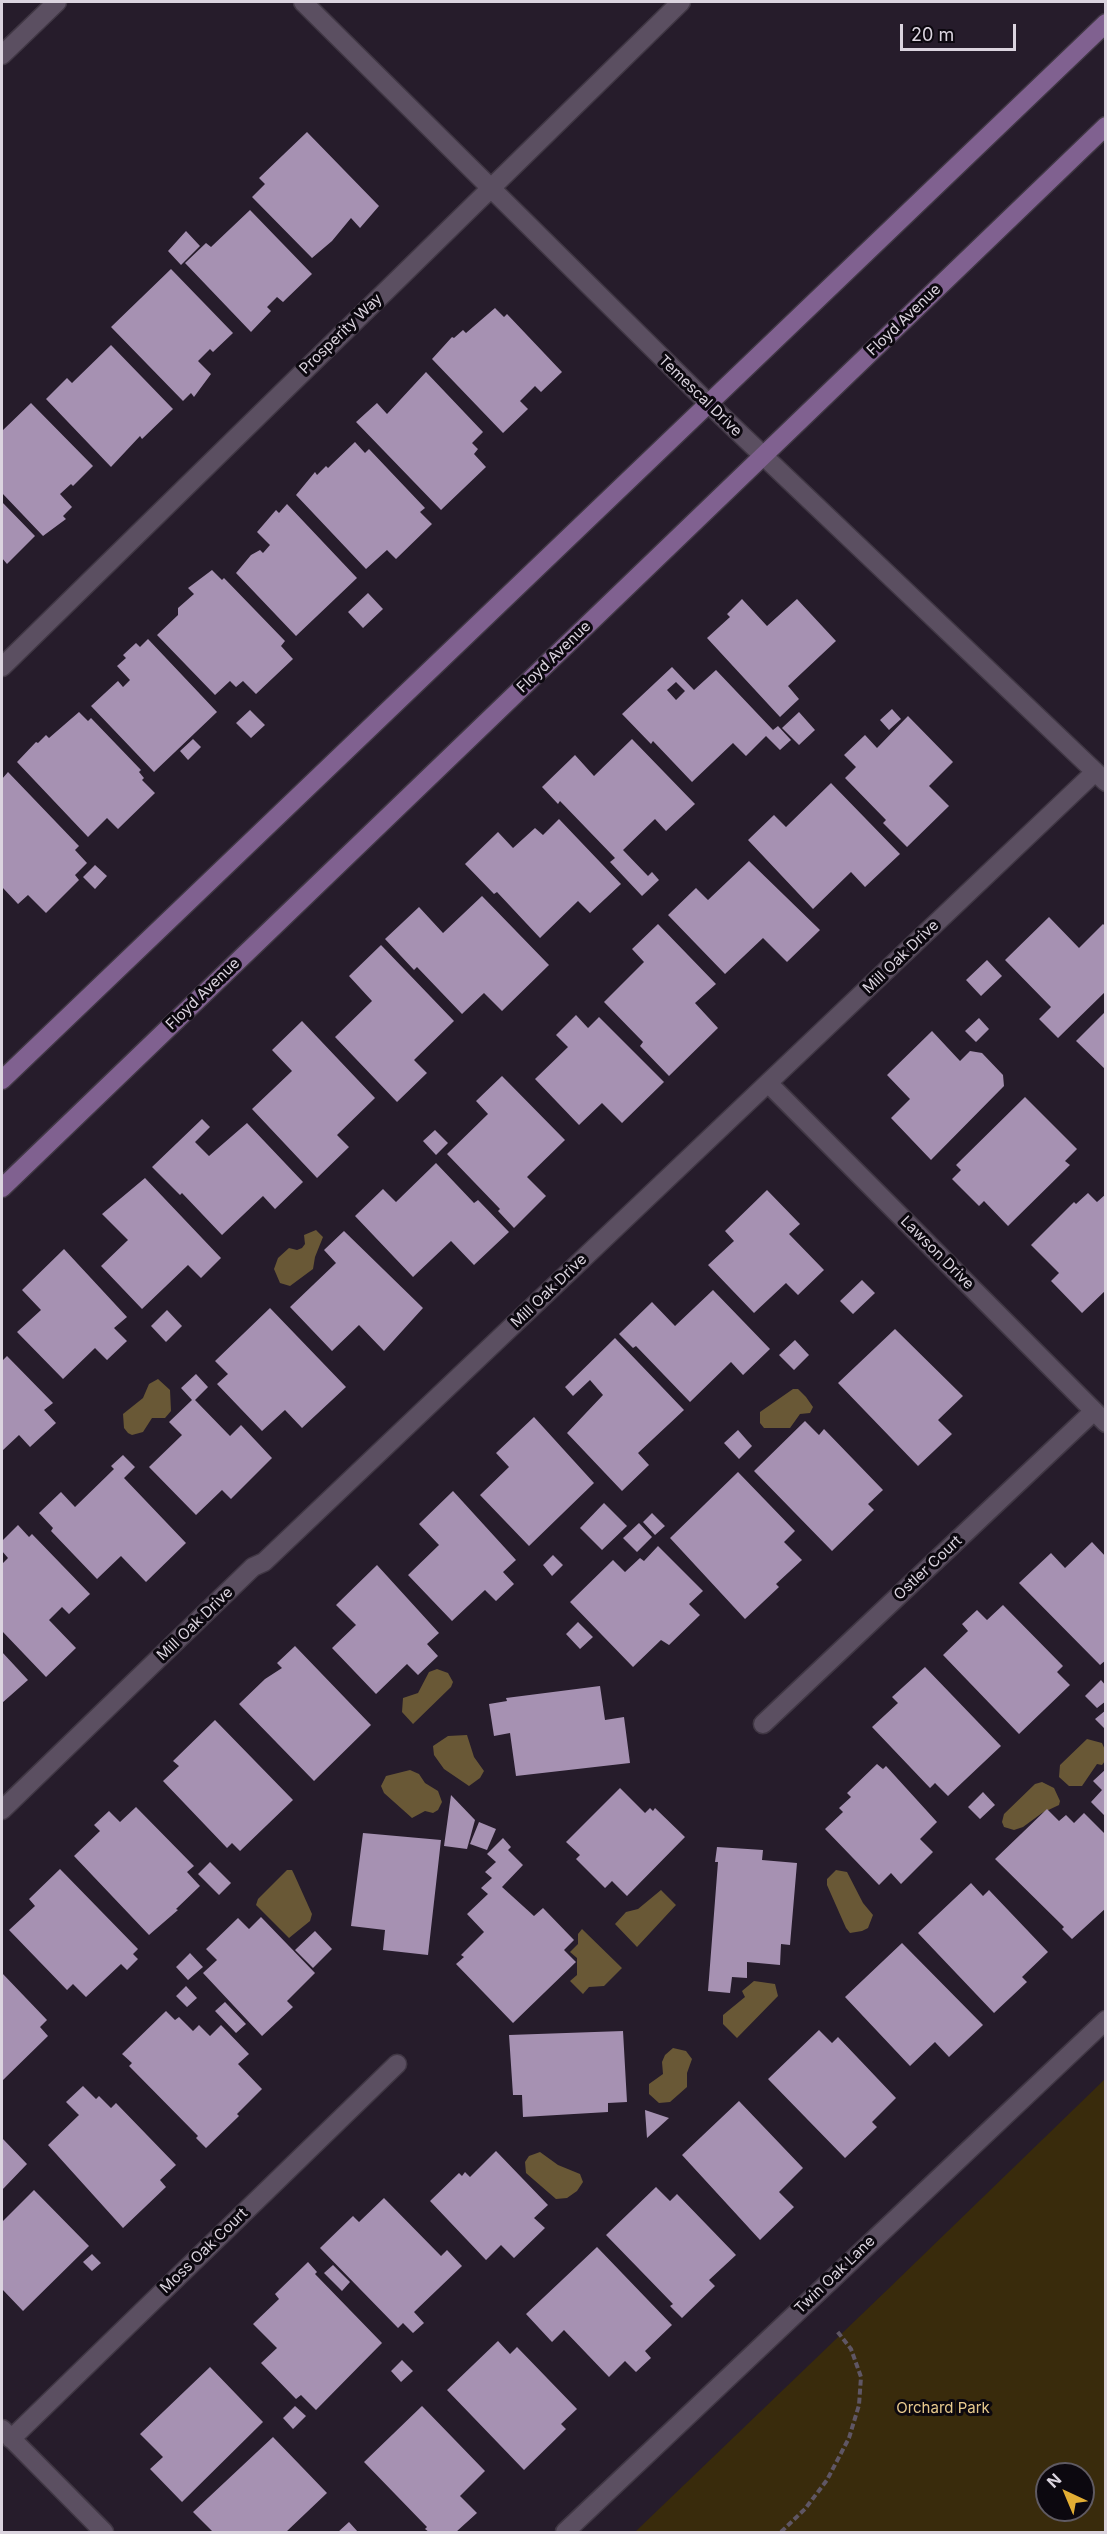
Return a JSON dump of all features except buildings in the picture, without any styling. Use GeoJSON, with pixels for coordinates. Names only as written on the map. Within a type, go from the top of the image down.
{"type":"FeatureCollection","features":[{"type":"Feature","properties":{"kind":"street"},"geometry":{"type":"LineString","coordinates":[[2,55],[57,2]]}},
{"type":"Feature","properties":{"kind":"street","name":"Temescal Drive"},"geometry":{"type":"LineString","coordinates":[[303,2],[763,457],[1100,777]]}},
{"type":"Feature","properties":{"kind":"street","name":"Prosperity Way"},"geometry":{"type":"LineString","coordinates":[[2,667],[681,2]]}},
{"type":"Feature","properties":{"kind":"street"},"geometry":{"type":"LineString","coordinates":[[2,1080],[1106,23]]}},
{"type":"Feature","properties":{"kind":"street","name":"Floyd Avenue"},"geometry":{"type":"LineString","coordinates":[[2,1188],[1106,126]]}},
{"type":"Feature","properties":{"kind":"street","name":"Mill Oak Drive"},"geometry":{"type":"LineString","coordinates":[[2,1810],[254,1567],[264,1562],[768,1083],[1100,777]]}},
{"type":"Feature","properties":{"kind":"street","name":"Lawson Drive"},"geometry":{"type":"LineString","coordinates":[[768,1083],[1100,1417]]}},
{"type":"Feature","properties":{"kind":"street","name":"Ostler Court"},"geometry":{"type":"LineString","coordinates":[[763,1724],[1100,1417]]}},
{"type":"Feature","properties":{"kind":"street","name":"Twin Oak Lane"},"geometry":{"type":"LineString","coordinates":[[566,2532],[1106,2020]]}},
{"type":"Feature","properties":{"kind":"street","name":"Moss Oak Court"},"geometry":{"type":"LineString","coordinates":[[6,2434],[397,2064]]}},
{"type":"Feature","properties":{"kind":"street"},"geometry":{"type":"LineString","coordinates":[[6,2434],[104,2532]]}},
{"type":"Feature","properties":{"kind":"path"},"geometry":{"type":"LineString","coordinates":[[781,2532],[805,2509],[827,2480],[849,2438],[859,2405],[861,2377],[851,2349],[837,2331]]}},
{"type":"Feature","properties":{"kind":"green space","name":"Orchard Park"},"geometry":{"type":"Polygon","coordinates":[[[1105,2079],[1105,2532],[635,2532],[885,2292],[1105,2079]]]}},
{"type":"Feature","properties":{"kind":"shaded area"},"geometry":{"type":"Polygon","coordinates":[[[316,1230],[323,1237],[313,1269],[290,1286],[280,1283],[274,1269],[278,1258],[289,1248],[297,1250],[302,1248],[305,1244],[304,1235],[316,1230]]]}},
{"type":"Feature","properties":{"kind":"shaded area"},"geometry":{"type":"Polygon","coordinates":[[[158,1379],[170,1390],[171,1411],[165,1418],[152,1418],[143,1432],[132,1435],[128,1433],[124,1428],[123,1414],[143,1398],[149,1384],[158,1379]]]}},
{"type":"Feature","properties":{"kind":"shaded area"},"geometry":{"type":"Polygon","coordinates":[[[793,1389],[798,1389],[806,1397],[813,1407],[810,1413],[800,1414],[790,1428],[764,1428],[760,1423],[760,1412],[793,1389]]]}},
{"type":"Feature","properties":{"kind":"shaded area"},"geometry":{"type":"Polygon","coordinates":[[[437,1669],[448,1673],[453,1682],[451,1687],[413,1724],[402,1712],[403,1698],[418,1693],[429,1672],[437,1669]]]}},
{"type":"Feature","properties":{"kind":"shaded area"},"geometry":{"type":"Polygon","coordinates":[[[467,1735],[474,1757],[484,1771],[480,1778],[469,1786],[444,1769],[434,1755],[433,1746],[448,1736],[467,1735]]]}},
{"type":"Feature","properties":{"kind":"shaded area"},"geometry":{"type":"Polygon","coordinates":[[[1087,1739],[1102,1743],[1105,1750],[1105,1761],[1102,1765],[1097,1764],[1082,1786],[1069,1786],[1059,1777],[1060,1765],[1087,1739]]]}},
{"type":"Feature","properties":{"kind":"shaded area"},"geometry":{"type":"Polygon","coordinates":[[[410,1770],[419,1774],[425,1783],[438,1791],[442,1802],[438,1810],[433,1813],[425,1811],[412,1818],[384,1793],[381,1786],[386,1776],[410,1770]]]}},
{"type":"Feature","properties":{"kind":"shaded area"},"geometry":{"type":"Polygon","coordinates":[[[1042,1782],[1054,1788],[1060,1801],[1059,1805],[1042,1813],[1023,1827],[1014,1830],[1004,1827],[1002,1822],[1004,1814],[1035,1784],[1042,1782]]]}},
{"type":"Feature","properties":{"kind":"shaded area"},"geometry":{"type":"Polygon","coordinates":[[[287,1870],[292,1870],[312,1914],[310,1921],[289,1938],[256,1905],[258,1899],[287,1870]]]}},
{"type":"Feature","properties":{"kind":"shaded area"},"geometry":{"type":"Polygon","coordinates":[[[836,1870],[847,1872],[863,1903],[873,1915],[868,1928],[862,1931],[850,1933],[846,1928],[827,1885],[827,1879],[836,1870]]]}},
{"type":"Feature","properties":{"kind":"shaded area"},"geometry":{"type":"Polygon","coordinates":[[[661,1890],[676,1905],[637,1947],[615,1924],[626,1912],[638,1909],[661,1890]]]}},
{"type":"Feature","properties":{"kind":"shaded area"},"geometry":{"type":"Polygon","coordinates":[[[582,1929],[622,1968],[604,1986],[589,1987],[583,1994],[570,1981],[577,1975],[577,1958],[570,1952],[578,1944],[578,1934],[582,1929]]]}},
{"type":"Feature","properties":{"kind":"shaded area"},"geometry":{"type":"Polygon","coordinates":[[[754,1981],[775,1984],[778,1996],[737,2038],[723,2024],[723,2015],[745,1997],[742,1991],[754,1981]]]}},
{"type":"Feature","properties":{"kind":"shaded area"},"geometry":{"type":"Polygon","coordinates":[[[673,2048],[686,2051],[692,2059],[687,2073],[687,2087],[670,2102],[659,2103],[649,2094],[649,2084],[663,2074],[662,2062],[665,2055],[673,2048]]]}},
{"type":"Feature","properties":{"kind":"shaded area"},"geometry":{"type":"Polygon","coordinates":[[[540,2152],[558,2165],[580,2174],[583,2182],[577,2191],[567,2198],[556,2199],[526,2173],[525,2162],[529,2156],[540,2152]]]}}]}
